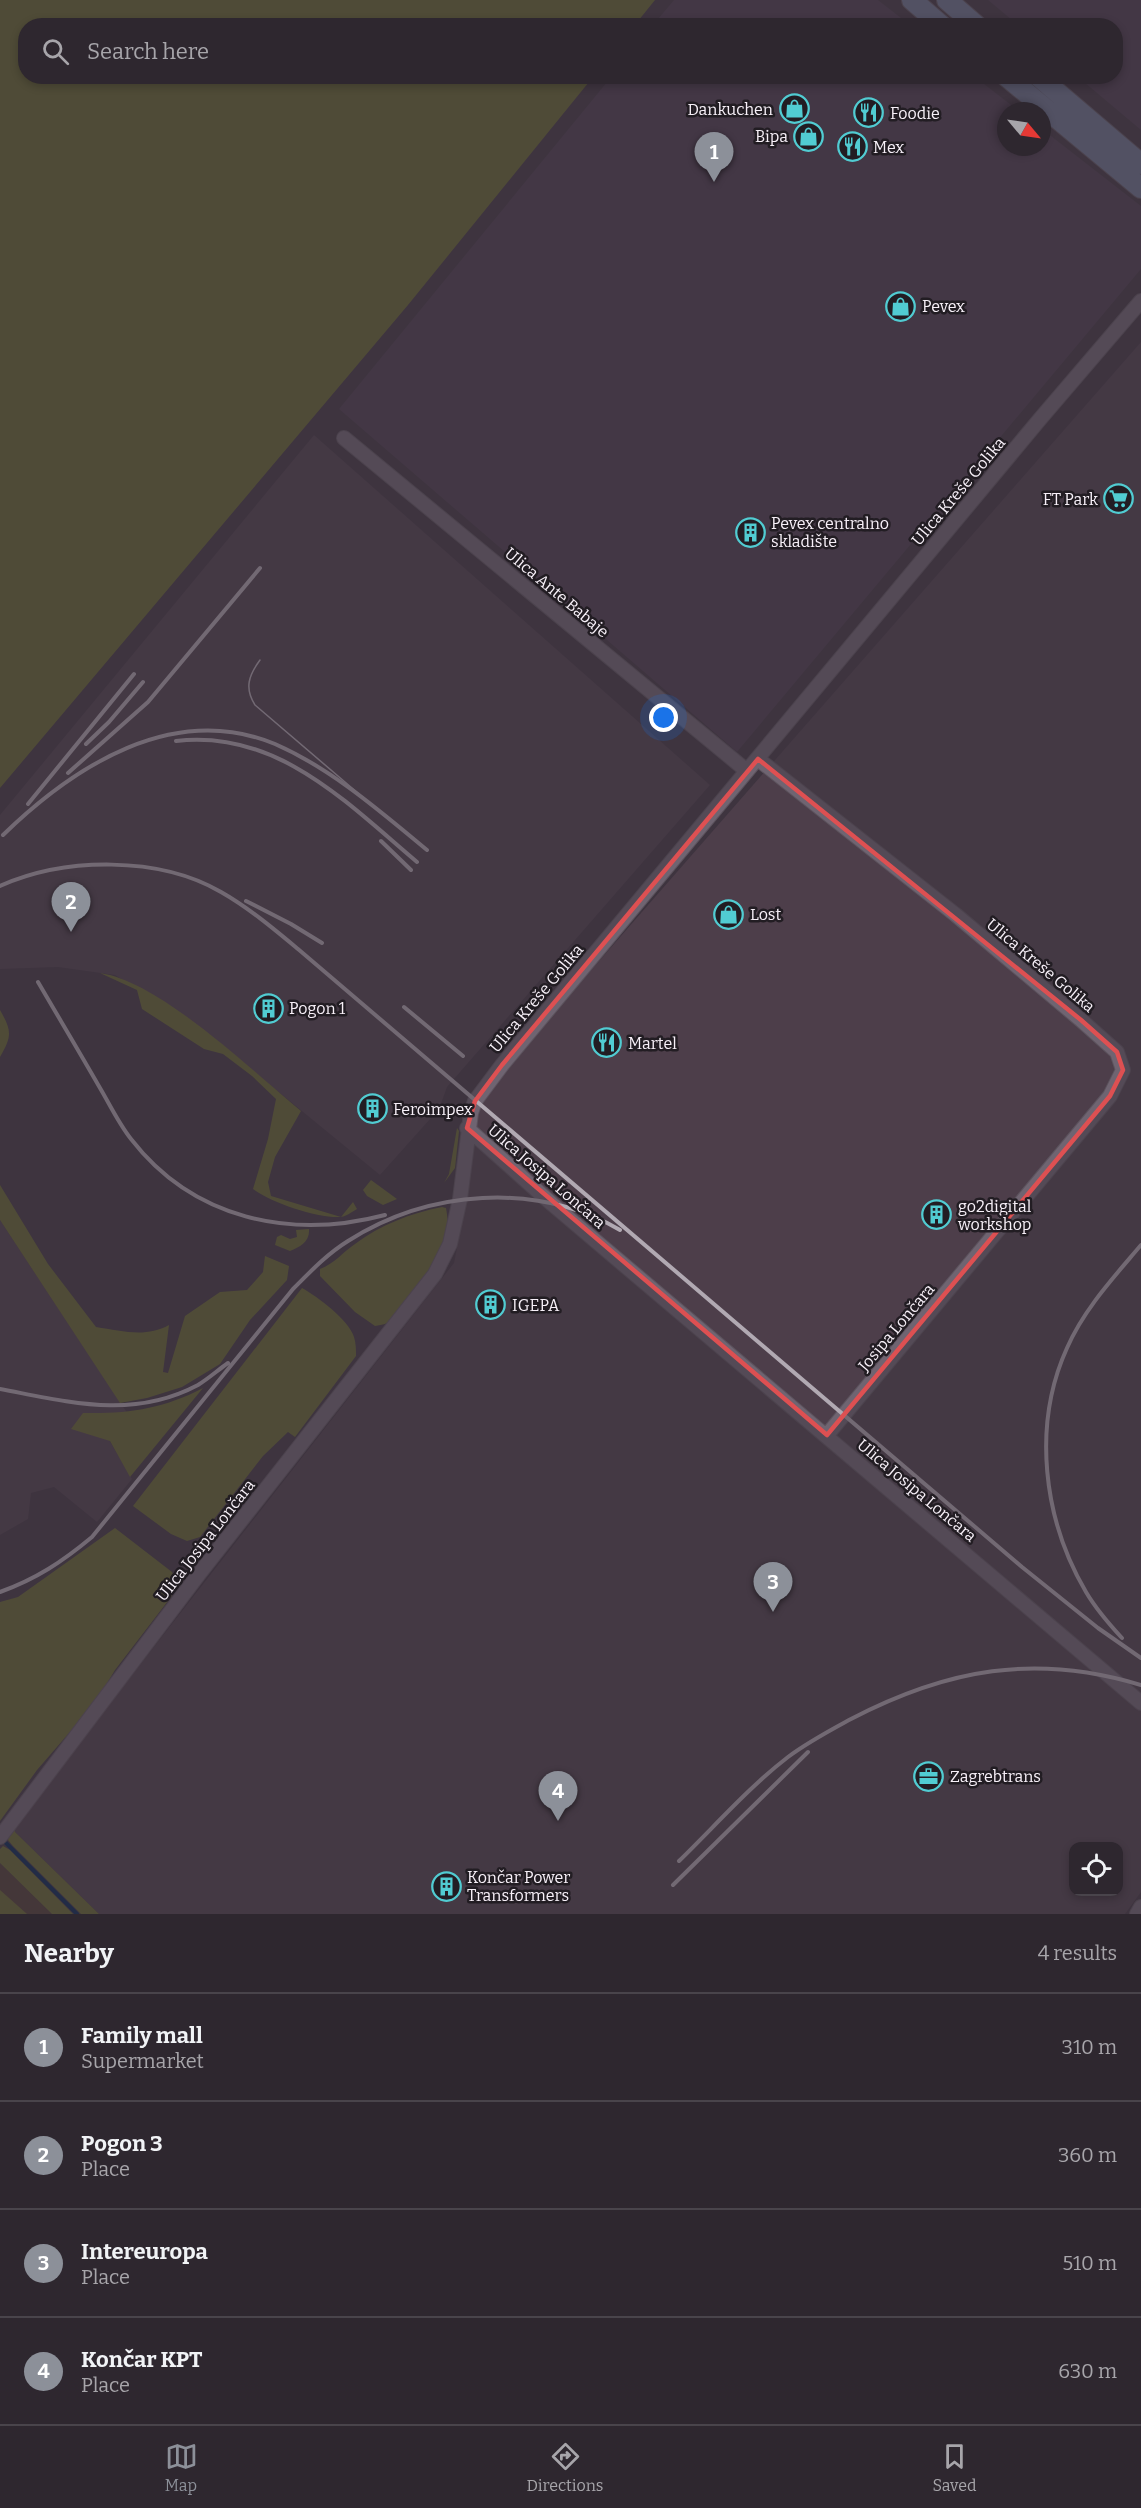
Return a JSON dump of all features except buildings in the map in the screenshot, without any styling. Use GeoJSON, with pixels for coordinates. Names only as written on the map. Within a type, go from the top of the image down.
{"type":"FeatureCollection","features":[{"type":"Feature","properties":{"kind":"main road"},"geometry":{"type":"LineString","coordinates":[[912,0],[933,18]]}},
{"type":"Feature","properties":{"kind":"main road"},"geometry":{"type":"LineString","coordinates":[[947,0],[968,18]]}},
{"type":"Feature","properties":{"kind":"main road"},"geometry":{"type":"LineString","coordinates":[[1016,84],[1141,188]]}},
{"type":"Feature","properties":{"kind":"main road"},"geometry":{"type":"LineString","coordinates":[[1047,84],[1141,164]]}},
{"type":"Feature","properties":{"kind":"street","name":"Ulica Kreše Golika"},"geometry":{"type":"LineString","coordinates":[[467,1128],[475,1101],[502,1065],[1040,418],[1141,301]]}},
{"type":"Feature","properties":{"kind":"street","name":"Ulica Ante Babaje"},"geometry":{"type":"LineString","coordinates":[[344,438],[747,771]]}},
{"type":"Feature","properties":{"kind":"street","name":"Ulica Kreše Golika"},"geometry":{"type":"LineString","coordinates":[[758,759],[956,915],[1117,1052],[1123,1070],[1110,1096],[990,1240]]}},
{"type":"Feature","properties":{"kind":"street","name":"Ulica Josipa Lončara"},"geometry":{"type":"LineString","coordinates":[[467,1128],[552,1204],[1141,1703]]}},
{"type":"Feature","properties":{"kind":"street","name":"Ulica Josipa Lončara"},"geometry":{"type":"LineString","coordinates":[[0,1837],[199,1574],[435,1274],[450,1244],[460,1199],[467,1128]]}},
{"type":"Feature","properties":{"kind":"street","name":"Josipa Lončara"},"geometry":{"type":"LineString","coordinates":[[827,1436],[990,1240]]}},
{"type":"Feature","properties":{"kind":"street"},"geometry":{"type":"LineString","coordinates":[[1137,1914],[1141,1907]]}},
{"type":"Feature","properties":{"kind":"highlighted area"},"geometry":{"type":"Polygon","coordinates":[[[758,759],[1081,1020],[1117,1052],[1123,1070],[1110,1096],[827,1435],[467,1128],[475,1101],[502,1065],[758,759]]]}},
{"type":"Feature","properties":{"kind":"shaded area"},"geometry":{"type":"Polygon","coordinates":[[[0,0],[655,0],[640,18],[18,18],[18,84],[587,84],[408,305],[0,788],[0,0]]]}},
{"type":"Feature","properties":{"kind":"shaded area"},"geometry":{"type":"Polygon","coordinates":[[[674,0],[878,0],[901,18],[659,18],[674,0]]]}},
{"type":"Feature","properties":{"kind":"shaded area"},"geometry":{"type":"Polygon","coordinates":[[[988,0],[1141,0],[1141,130],[1086,84],[1123,84],[1123,18],[1010,18],[988,0]]]}},
{"type":"Feature","properties":{"kind":"shaded area"},"geometry":{"type":"Polygon","coordinates":[[[605,84],[984,84],[1007,102],[997,102],[997,156],[1051,156],[1051,136],[1141,206],[1141,269],[737,752],[339,409],[605,84]]]}},
{"type":"Feature","properties":{"kind":"shaded area"},"geometry":{"type":"Polygon","coordinates":[[[1141,342],[1141,1892],[1125,1914],[99,1914],[15,1832],[14,1826],[454,1263],[466,1202],[480,1097],[1141,342]]]}},
{"type":"Feature","properties":{"kind":"shaded area"},"geometry":{"type":"Polygon","coordinates":[[[314,435],[710,785],[447,1087],[439,1109],[380,1175],[208,1034],[115,975],[58,967],[0,969],[0,815],[314,435]]]}},
{"type":"Feature","properties":{"kind":"shaded area"},"geometry":{"type":"Polygon","coordinates":[[[100,973],[124,980],[177,1010],[205,1030],[301,1111],[275,1157],[268,1182],[271,1196],[341,1217],[330,1217],[295,1209],[253,1189],[268,1139],[276,1099],[252,1076],[223,1054],[204,1049],[142,1009],[137,990],[100,973]]]}},
{"type":"Feature","properties":{"kind":"shaded area"},"geometry":{"type":"Polygon","coordinates":[[[0,1010],[7,1023],[9,1034],[0,1057],[0,1010]]]}},
{"type":"Feature","properties":{"kind":"shaded area"},"geometry":{"type":"Polygon","coordinates":[[[457,1128],[459,1131],[455,1168],[444,1183],[449,1174],[457,1128]]]}},
{"type":"Feature","properties":{"kind":"shaded area"},"geometry":{"type":"Polygon","coordinates":[[[371,1180],[397,1199],[383,1205],[367,1196],[363,1190],[371,1180]]]}},
{"type":"Feature","properties":{"kind":"shaded area"},"geometry":{"type":"Polygon","coordinates":[[[0,1185],[48,1264],[96,1327],[124,1332],[143,1332],[169,1325],[163,1372],[168,1373],[185,1316],[220,1292],[247,1290],[263,1272],[265,1256],[289,1266],[287,1280],[250,1320],[220,1364],[182,1387],[147,1398],[120,1403],[0,1220],[0,1185]]]}},
{"type":"Feature","properties":{"kind":"shaded area"},"geometry":{"type":"Polygon","coordinates":[[[353,1202],[357,1209],[341,1217],[353,1202]]]}},
{"type":"Feature","properties":{"kind":"shaded area"},"geometry":{"type":"Polygon","coordinates":[[[446,1208],[448,1224],[442,1249],[409,1299],[385,1324],[375,1326],[355,1312],[320,1276],[320,1269],[375,1231],[407,1216],[446,1208]]]}},
{"type":"Feature","properties":{"kind":"shaded area"},"geometry":{"type":"Polygon","coordinates":[[[0,1220],[128,1414],[105,1433],[132,1479],[97,1522],[54,1487],[31,1493],[28,1519],[0,1535],[0,1220]]]}},
{"type":"Feature","properties":{"kind":"shaded area"},"geometry":{"type":"Polygon","coordinates":[[[309,1229],[308,1237],[301,1246],[290,1251],[275,1245],[277,1237],[281,1235],[290,1239],[297,1237],[296,1230],[309,1229]]]}},
{"type":"Feature","properties":{"kind":"shaded area"},"geometry":{"type":"Polygon","coordinates":[[[302,1288],[324,1303],[346,1323],[354,1337],[356,1356],[295,1437],[288,1432],[263,1456],[200,1537],[187,1541],[171,1534],[133,1506],[302,1288]]]}},
{"type":"Feature","properties":{"kind":"shaded area"},"geometry":{"type":"Polygon","coordinates":[[[203,1388],[130,1477],[110,1441],[71,1429],[83,1413],[144,1409],[174,1401],[203,1388]]]}},
{"type":"Feature","properties":{"kind":"shaded area"},"geometry":{"type":"Polygon","coordinates":[[[115,1528],[172,1572],[176,1582],[174,1590],[115,1670],[95,1703],[37,1770],[0,1821],[0,1602],[18,1597],[115,1528]]]}},
{"type":"Feature","properties":{"kind":"shaded area"},"geometry":{"type":"Polygon","coordinates":[[[14,1826],[15,1832],[99,1914],[81,1914],[13,1846],[8,1840],[9,1833],[14,1826]]]}},
{"type":"Feature","properties":{"kind":"shaded area"},"geometry":{"type":"Polygon","coordinates":[[[3,1846],[10,1850],[73,1914],[52,1914],[0,1863],[0,1849],[3,1846]]]}},
{"type":"Feature","properties":{"kind":"shaded area"},"geometry":{"type":"Polygon","coordinates":[[[0,1863],[52,1914],[0,1914],[0,1863]]]}},
{"type":"Feature","properties":{"kind":"shaded area"},"geometry":{"type":"Polygon","coordinates":[[[0,1890],[27,1914],[0,1914],[0,1890]]]}},
{"type":"Feature","properties":{"kind":"waterway"},"geometry":{"type":"LineString","coordinates":[[1,1838],[77,1914]]}},
{"type":"Feature","properties":{"kind":"tram line"},"geometry":{"type":"LineString","coordinates":[[260,660],[249,682],[250,693],[255,705],[359,794]]}},
{"type":"Feature","properties":{"kind":"railway"},"geometry":{"type":"LineString","coordinates":[[68,773],[148,702],[260,568]]}},
{"type":"Feature","properties":{"kind":"railway"},"geometry":{"type":"LineString","coordinates":[[28,804],[134,674]]}},
{"type":"Feature","properties":{"kind":"railway"},"geometry":{"type":"LineString","coordinates":[[86,744],[109,722],[143,682]]}},
{"type":"Feature","properties":{"kind":"railway"},"geometry":{"type":"LineString","coordinates":[[3,835],[61,786],[93,765],[127,748],[163,736],[199,731],[237,733],[275,744],[296,754],[336,778],[427,850]]}},
{"type":"Feature","properties":{"kind":"railway"},"geometry":{"type":"LineString","coordinates":[[176,741],[212,740],[246,747],[278,758],[337,795],[417,862]]}},
{"type":"Feature","properties":{"kind":"railway"},"geometry":{"type":"LineString","coordinates":[[381,841],[411,870]]}},
{"type":"Feature","properties":{"kind":"railway"},"geometry":{"type":"LineString","coordinates":[[0,886],[26,876],[82,866],[141,867],[196,880],[241,905],[298,949],[1022,1567],[1098,1628],[1141,1658]]}},
{"type":"Feature","properties":{"kind":"railway"},"geometry":{"type":"LineString","coordinates":[[246,901],[322,943]]}},
{"type":"Feature","properties":{"kind":"railway"},"geometry":{"type":"LineString","coordinates":[[38,982],[131,1139],[156,1166],[183,1188],[214,1205],[246,1216],[279,1223],[314,1225],[349,1222],[385,1215]]}},
{"type":"Feature","properties":{"kind":"railway"},"geometry":{"type":"LineString","coordinates":[[404,1007],[463,1056]]}},
{"type":"Feature","properties":{"kind":"railway"},"geometry":{"type":"LineString","coordinates":[[0,1592],[48,1569],[92,1537],[293,1289],[326,1257],[348,1241],[379,1224],[412,1211],[447,1202],[482,1198],[518,1198],[553,1204],[587,1214],[620,1230]]}},
{"type":"Feature","properties":{"kind":"railway"},"geometry":{"type":"LineString","coordinates":[[1122,1638],[1094,1604],[1071,1564],[1052,1503],[1047,1472],[1046,1440],[1049,1408],[1056,1378],[1067,1348],[1082,1320],[1100,1294],[1141,1245]]}},
{"type":"Feature","properties":{"kind":"railway"},"geometry":{"type":"LineString","coordinates":[[0,1389],[76,1403],[125,1405],[173,1396],[198,1385],[228,1363]]}},
{"type":"Feature","properties":{"kind":"railway"},"geometry":{"type":"LineString","coordinates":[[679,1861],[746,1794],[796,1752],[851,1719],[922,1688],[992,1671],[1028,1669],[1064,1670],[1102,1675],[1141,1685]]}},
{"type":"Feature","properties":{"kind":"railway"},"geometry":{"type":"LineString","coordinates":[[673,1885],[808,1752]]}},
{"type":"Feature","properties":{"kind":"place","name":"Dankuchen"},"geometry":{"type":"Point","coordinates":[794,109]}},
{"type":"Feature","properties":{"kind":"place","name":"Foodie"},"geometry":{"type":"Point","coordinates":[869,113]}},
{"type":"Feature","properties":{"kind":"place","name":"Bipa"},"geometry":{"type":"Point","coordinates":[809,136]}},
{"type":"Feature","properties":{"kind":"place","name":"Mex"},"geometry":{"type":"Point","coordinates":[852,147]}},
{"type":"Feature","properties":{"kind":"place","name":"Family mall"},"geometry":{"type":"Point","coordinates":[714,182]}},
{"type":"Feature","properties":{"kind":"place","name":"Pevex"},"geometry":{"type":"Point","coordinates":[901,306]}},
{"type":"Feature","properties":{"kind":"place","name":"FT Park"},"geometry":{"type":"Point","coordinates":[1119,499]}},
{"type":"Feature","properties":{"kind":"place","name":"Pevex centralno skladište"},"geometry":{"type":"Point","coordinates":[750,532]}},
{"type":"Feature","properties":{"kind":"place","name":"Lost"},"geometry":{"type":"Point","coordinates":[729,914]}},
{"type":"Feature","properties":{"kind":"place","name":"Pogon 3"},"geometry":{"type":"Point","coordinates":[71,932]}},
{"type":"Feature","properties":{"kind":"place","name":"Pogon 1"},"geometry":{"type":"Point","coordinates":[268,1008]}},
{"type":"Feature","properties":{"kind":"place","name":"Martel"},"geometry":{"type":"Point","coordinates":[607,1043]}},
{"type":"Feature","properties":{"kind":"place","name":"Feroimpex"},"geometry":{"type":"Point","coordinates":[372,1109]}},
{"type":"Feature","properties":{"kind":"place","name":"go2digital workshop"},"geometry":{"type":"Point","coordinates":[937,1215]}},
{"type":"Feature","properties":{"kind":"place","name":"IGEPA"},"geometry":{"type":"Point","coordinates":[491,1305]}},
{"type":"Feature","properties":{"kind":"place","name":"Intereuropa"},"geometry":{"type":"Point","coordinates":[773,1612]}},
{"type":"Feature","properties":{"kind":"place","name":"Zagrebtrans"},"geometry":{"type":"Point","coordinates":[929,1776]}},
{"type":"Feature","properties":{"kind":"place","name":"Končar KPT"},"geometry":{"type":"Point","coordinates":[558,1821]}},
{"type":"Feature","properties":{"kind":"place","name":"Končar Power Transformers"},"geometry":{"type":"Point","coordinates":[446,1886]}}]}
